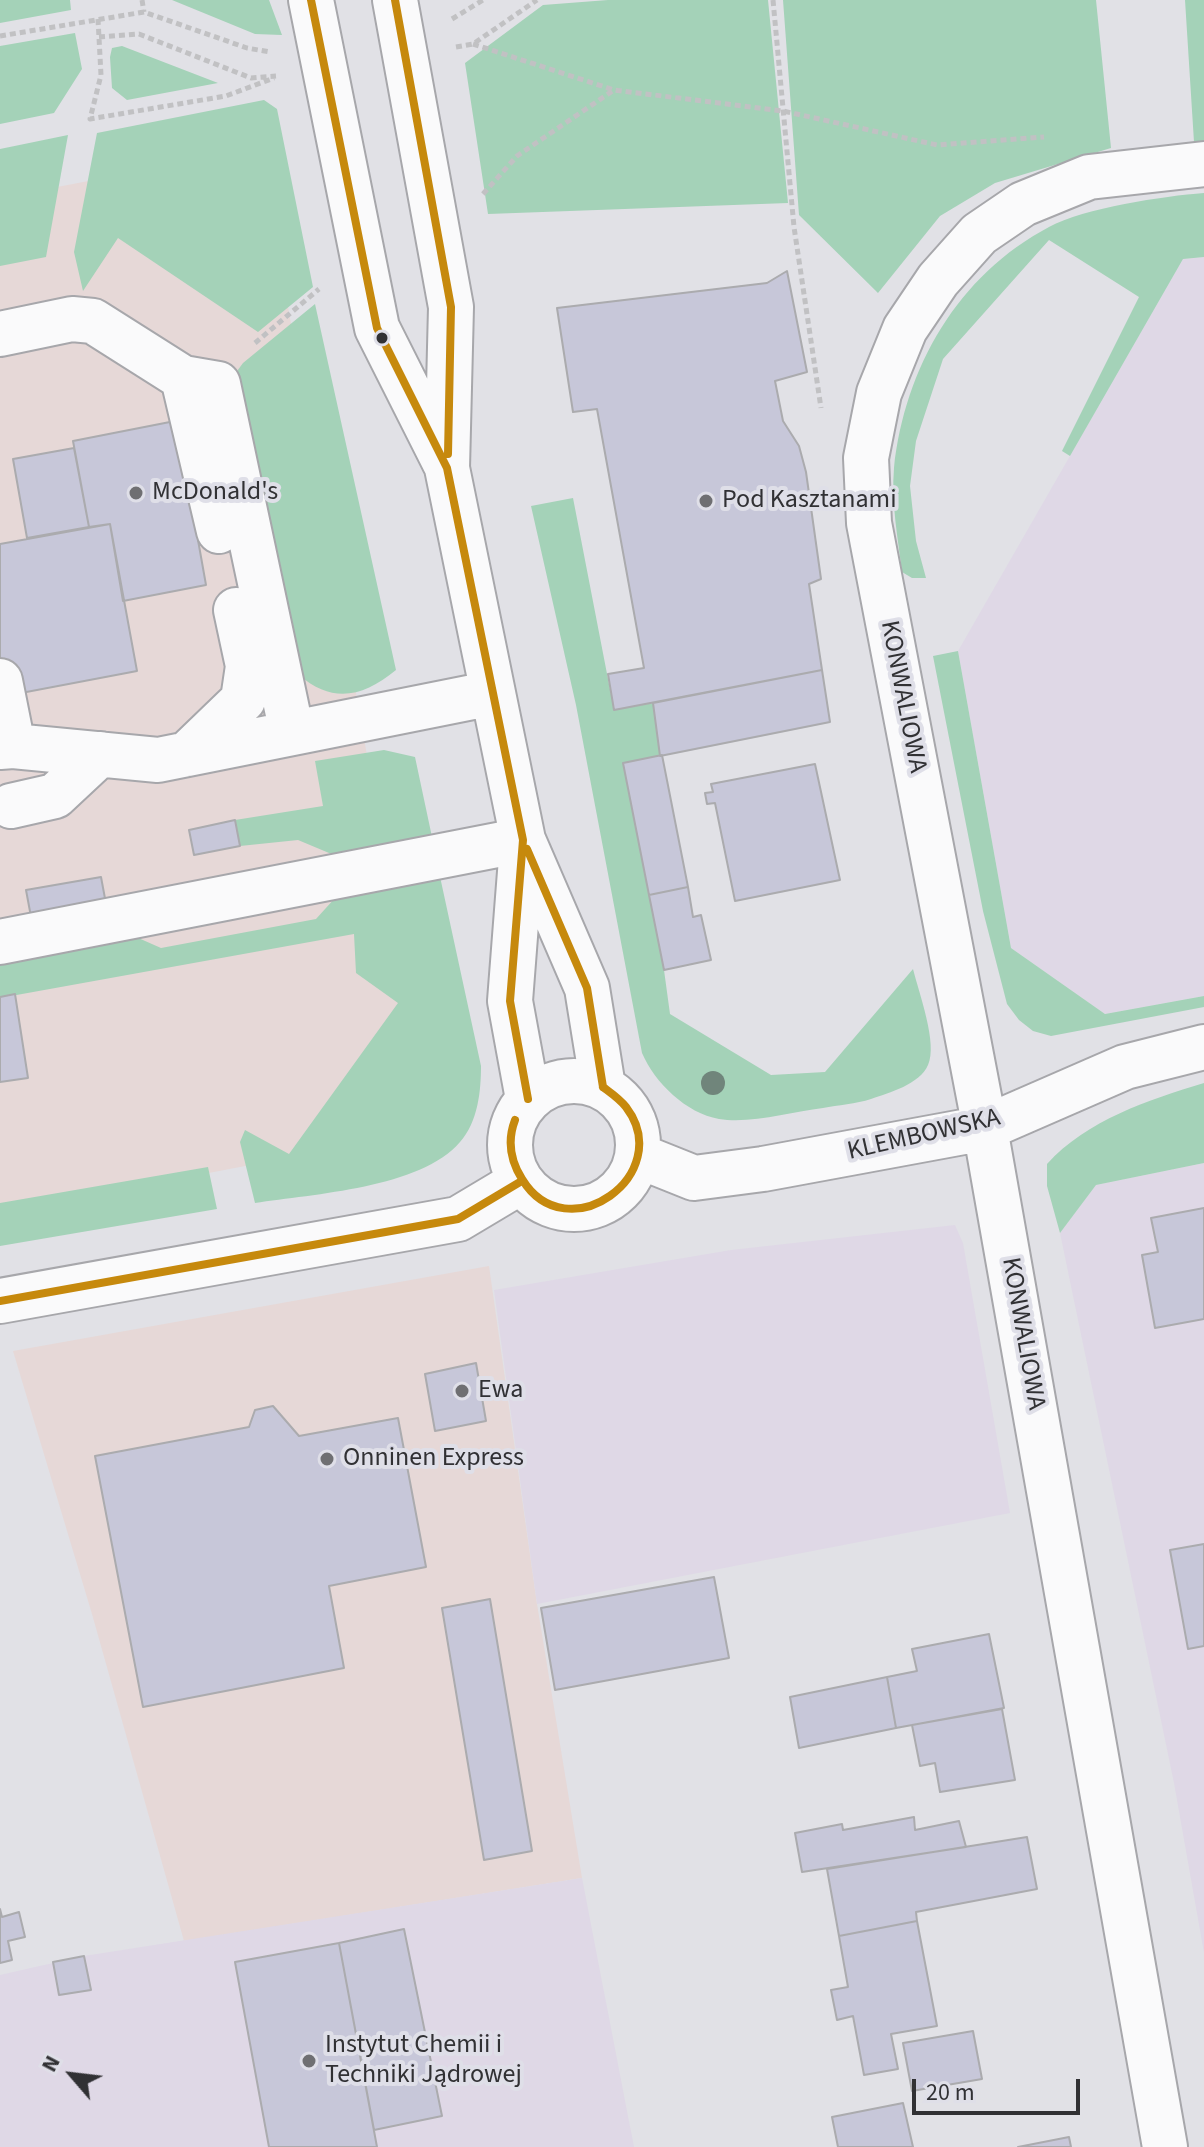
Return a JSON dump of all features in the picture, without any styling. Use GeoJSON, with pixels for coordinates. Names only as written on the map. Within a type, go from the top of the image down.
{"type":"FeatureCollection","features":[{"type":"Feature","properties":{"kind":"street"},"geometry":{"type":"LineString","coordinates":[[311,0],[377,328],[447,468]]}},
{"type":"Feature","properties":{"kind":"street"},"geometry":{"type":"LineString","coordinates":[[395,0],[451,307],[447,468],[523,840],[587,988],[603,1087]]}},
{"type":"Feature","properties":{"kind":"street","name":"KONWALIOWA"},"geometry":{"type":"LineString","coordinates":[[1165,2147],[985,1128],[869,523],[866,458],[879,393],[905,329],[938,280],[979,234],[1023,204],[1089,177],[1204,164]]}},
{"type":"Feature","properties":{"kind":"street"},"geometry":{"type":"LineString","coordinates":[[0,334],[72,319],[93,321],[183,378],[218,384],[292,733]]}},
{"type":"Feature","properties":{"kind":"street"},"geometry":{"type":"LineString","coordinates":[[183,378],[248,666],[243,700],[187,754]]}},
{"type":"Feature","properties":{"kind":"street"},"geometry":{"type":"LineString","coordinates":[[0,681],[6,746],[158,760],[493,693]]}},
{"type":"Feature","properties":{"kind":"street"},"geometry":{"type":"LineString","coordinates":[[11,806],[55,796],[100,754]]}},
{"type":"Feature","properties":{"kind":"street"},"geometry":{"type":"LineString","coordinates":[[0,942],[523,840]]}},
{"type":"Feature","properties":{"kind":"street"},"geometry":{"type":"LineString","coordinates":[[523,840],[510,1001],[528,1099]]}},
{"type":"Feature","properties":{"kind":"street","name":"KLEMBOWSKA"},"geometry":{"type":"LineString","coordinates":[[639,1156],[694,1178],[763,1169],[985,1128],[1125,1067],[1204,1047]]}},
{"type":"Feature","properties":{"kind":"street"},"geometry":{"type":"LineString","coordinates":[[577,1081],[603,1087],[625,1105],[637,1129],[639,1156],[626,1185],[602,1204],[573,1210],[543,1202],[520,1182],[510,1154],[513,1125],[528,1099],[551,1085],[577,1081]]}},
{"type":"Feature","properties":{"kind":"street"},"geometry":{"type":"LineString","coordinates":[[0,1301],[458,1219],[520,1182]]}},
{"type":"Feature","properties":{"kind":"path"},"geometry":{"type":"LineString","coordinates":[[142,0],[144,12]]}},
{"type":"Feature","properties":{"kind":"path"},"geometry":{"type":"LineString","coordinates":[[452,48],[473,44],[537,0]]}},
{"type":"Feature","properties":{"kind":"path"},"geometry":{"type":"LineString","coordinates":[[773,0],[794,227],[822,416]]}},
{"type":"Feature","properties":{"kind":"path"},"geometry":{"type":"LineString","coordinates":[[0,36],[144,12],[247,48],[272,52]]}},
{"type":"Feature","properties":{"kind":"path"},"geometry":{"type":"LineString","coordinates":[[98,19],[101,75],[90,119],[226,96],[282,75],[251,78],[139,34],[99,37]]}},
{"type":"Feature","properties":{"kind":"path"},"geometry":{"type":"LineString","coordinates":[[473,44],[614,90],[783,111],[937,145],[1058,136]]}},
{"type":"Feature","properties":{"kind":"path"},"geometry":{"type":"LineString","coordinates":[[480,197],[517,156],[614,90]]}},
{"type":"Feature","properties":{"kind":"path"},"geometry":{"type":"LineString","coordinates":[[255,343],[324,285]]}},
{"type":"Feature","properties":{"kind":"shaded area"},"geometry":{"type":"Polygon","coordinates":[[[260,148],[433,1130],[0,1213],[0,198],[260,148]]]}},
{"type":"Feature","properties":{"kind":"shaded area"},"geometry":{"type":"Polygon","coordinates":[[[1204,257],[1204,996],[1105,1014],[1011,948],[958,651],[1183,259],[1204,257]]]}},
{"type":"Feature","properties":{"kind":"shaded area"},"geometry":{"type":"Polygon","coordinates":[[[1204,1163],[1204,1953],[1174,1783],[1060,1233],[1096,1185],[1204,1163]]]}},
{"type":"Feature","properties":{"kind":"shaded area"},"geometry":{"type":"Polygon","coordinates":[[[955,1225],[963,1243],[1010,1513],[537,1604],[494,1290],[731,1250],[955,1225]]]}},
{"type":"Feature","properties":{"kind":"shaded area"},"geometry":{"type":"Polygon","coordinates":[[[489,1266],[537,1604],[582,1878],[184,1941],[92,1614],[13,1351],[489,1266]]]}},
{"type":"Feature","properties":{"kind":"shaded area","name":"Instytut Chemii i Techniki Jądrowej"},"geometry":{"type":"Polygon","coordinates":[[[582,1878],[634,2147],[0,2147],[0,1975],[84,1956],[582,1878]]]}},
{"type":"Feature","properties":{"kind":"green space"},"geometry":{"type":"Polygon","coordinates":[[[0,0],[70,0],[71,10],[0,23],[0,0]]]}},
{"type":"Feature","properties":{"kind":"green space"},"geometry":{"type":"Polygon","coordinates":[[[172,0],[269,0],[282,35],[255,34],[172,0]]]}},
{"type":"Feature","properties":{"kind":"green space"},"geometry":{"type":"Polygon","coordinates":[[[608,0],[768,0],[788,203],[488,214],[465,63],[543,5],[608,0]]]}},
{"type":"Feature","properties":{"kind":"green space"},"geometry":{"type":"Polygon","coordinates":[[[783,0],[1096,0],[1111,148],[995,183],[940,216],[878,293],[799,215],[783,0]]]}},
{"type":"Feature","properties":{"kind":"green space"},"geometry":{"type":"Polygon","coordinates":[[[1185,0],[1204,0],[1204,141],[1194,142],[1185,0]]]}},
{"type":"Feature","properties":{"kind":"green space"},"geometry":{"type":"Polygon","coordinates":[[[75,33],[82,69],[54,113],[0,124],[0,46],[75,33]]]}},
{"type":"Feature","properties":{"kind":"green space"},"geometry":{"type":"Polygon","coordinates":[[[122,46],[218,83],[127,100],[112,88],[112,48],[122,46]]]}},
{"type":"Feature","properties":{"kind":"green space"},"geometry":{"type":"Polygon","coordinates":[[[264,100],[277,109],[313,287],[258,332],[118,238],[83,291],[74,252],[97,133],[264,100]]]}},
{"type":"Feature","properties":{"kind":"green space"},"geometry":{"type":"Polygon","coordinates":[[[68,135],[46,257],[0,266],[0,149],[68,135]]]}},
{"type":"Feature","properties":{"kind":"green space"},"geometry":{"type":"Polygon","coordinates":[[[1204,193],[1204,257],[1183,259],[1070,456],[1062,451],[1139,297],[1049,240],[943,359],[916,441],[910,486],[916,541],[926,578],[912,578],[902,572],[893,494],[900,431],[924,360],[963,298],[988,271],[1017,247],[1064,220],[1125,204],[1204,193]]]}},
{"type":"Feature","properties":{"kind":"green space"},"geometry":{"type":"Polygon","coordinates":[[[315,304],[396,670],[372,686],[348,694],[324,690],[299,675],[232,378],[243,363],[315,304]]]}},
{"type":"Feature","properties":{"kind":"green space"},"geometry":{"type":"Polygon","coordinates":[[[573,498],[614,710],[653,703],[662,755],[623,763],[670,1014],[771,1075],[825,1072],[913,969],[931,1045],[928,1065],[911,1083],[859,1102],[771,1117],[731,1120],[707,1116],[684,1103],[663,1085],[648,1064],[642,1053],[576,705],[531,506],[573,498]]]}},
{"type":"Feature","properties":{"kind":"green space"},"geometry":{"type":"Polygon","coordinates":[[[958,651],[1011,948],[1105,1014],[1204,996],[1204,1007],[1051,1036],[1033,1031],[1019,1020],[1007,1004],[983,911],[933,656],[958,651]]]}},
{"type":"Feature","properties":{"kind":"green space"},"geometry":{"type":"Polygon","coordinates":[[[384,750],[415,757],[432,837],[341,858],[298,840],[240,846],[235,820],[323,806],[315,761],[384,750]]]}},
{"type":"Feature","properties":{"kind":"green space"},"geometry":{"type":"Polygon","coordinates":[[[439,872],[481,1066],[479,1096],[475,1116],[460,1142],[420,1170],[393,1179],[335,1192],[255,1203],[240,1142],[245,1130],[289,1154],[398,1003],[356,973],[354,934],[0,998],[0,955],[127,933],[161,948],[316,919],[345,887],[439,872]]]}},
{"type":"Feature","properties":{"kind":"green space"},"geometry":{"type":"Polygon","coordinates":[[[1204,1083],[1204,1163],[1096,1185],[1060,1233],[1047,1186],[1047,1164],[1081,1135],[1120,1113],[1204,1083]]]}},
{"type":"Feature","properties":{"kind":"green space"},"geometry":{"type":"Polygon","coordinates":[[[208,1167],[217,1209],[0,1246],[0,1203],[208,1167]]]}},
{"type":"Feature","properties":{"kind":"building"},"geometry":{"type":"Polygon","coordinates":[[[787,271],[807,372],[775,381],[783,421],[799,446],[806,472],[821,579],[809,584],[822,670],[614,710],[608,674],[644,668],[597,409],[573,412],[557,308],[767,283],[787,271]]]}},
{"type":"Feature","properties":{"kind":"building","name":"McDonald's"},"geometry":{"type":"Polygon","coordinates":[[[175,421],[205,539],[198,540],[206,585],[123,601],[110,524],[89,527],[73,441],[175,421]]]}},
{"type":"Feature","properties":{"kind":"building"},"geometry":{"type":"Polygon","coordinates":[[[74,448],[89,527],[27,538],[13,459],[74,448]]]}},
{"type":"Feature","properties":{"kind":"building"},"geometry":{"type":"Polygon","coordinates":[[[110,524],[137,671],[0,697],[0,544],[110,524]]]}},
{"type":"Feature","properties":{"kind":"building"},"geometry":{"type":"Polygon","coordinates":[[[822,670],[830,722],[660,756],[653,703],[822,670]]]}},
{"type":"Feature","properties":{"kind":"building"},"geometry":{"type":"Polygon","coordinates":[[[662,755],[688,887],[649,895],[623,763],[662,755]]]}},
{"type":"Feature","properties":{"kind":"building"},"geometry":{"type":"Polygon","coordinates":[[[815,764],[840,880],[735,901],[715,803],[707,804],[705,793],[713,792],[711,784],[815,764]]]}},
{"type":"Feature","properties":{"kind":"building"},"geometry":{"type":"Polygon","coordinates":[[[235,820],[240,846],[194,855],[189,830],[235,820]]]}},
{"type":"Feature","properties":{"kind":"building"},"geometry":{"type":"Polygon","coordinates":[[[101,877],[112,936],[37,949],[26,890],[101,877]]]}},
{"type":"Feature","properties":{"kind":"building"},"geometry":{"type":"Polygon","coordinates":[[[688,887],[693,917],[701,915],[711,960],[664,970],[649,895],[688,887]]]}},
{"type":"Feature","properties":{"kind":"building"},"geometry":{"type":"Polygon","coordinates":[[[15,994],[28,1078],[0,1082],[0,997],[15,994]]]}},
{"type":"Feature","properties":{"kind":"building"},"geometry":{"type":"Polygon","coordinates":[[[1204,1208],[1204,1319],[1155,1328],[1142,1255],[1158,1252],[1151,1218],[1204,1208]]]}},
{"type":"Feature","properties":{"kind":"building"},"geometry":{"type":"Polygon","coordinates":[[[476,1363],[486,1421],[435,1431],[425,1374],[476,1363]]]}},
{"type":"Feature","properties":{"kind":"building"},"geometry":{"type":"Polygon","coordinates":[[[273,1406],[299,1436],[398,1418],[426,1567],[329,1586],[344,1668],[143,1707],[95,1456],[249,1427],[255,1410],[273,1406]]]}},
{"type":"Feature","properties":{"kind":"building"},"geometry":{"type":"Polygon","coordinates":[[[1204,1544],[1204,1646],[1188,1649],[1170,1550],[1204,1544]]]}},
{"type":"Feature","properties":{"kind":"building"},"geometry":{"type":"Polygon","coordinates":[[[714,1577],[729,1658],[555,1690],[541,1608],[714,1577]]]}},
{"type":"Feature","properties":{"kind":"building"},"geometry":{"type":"Polygon","coordinates":[[[490,1599],[532,1851],[484,1860],[442,1608],[490,1599]]]}},
{"type":"Feature","properties":{"kind":"building"},"geometry":{"type":"Polygon","coordinates":[[[989,1634],[1004,1708],[896,1728],[887,1677],[917,1671],[912,1649],[989,1634]]]}},
{"type":"Feature","properties":{"kind":"building"},"geometry":{"type":"Polygon","coordinates":[[[887,1677],[896,1728],[799,1748],[790,1697],[887,1677]]]}},
{"type":"Feature","properties":{"kind":"building"},"geometry":{"type":"Polygon","coordinates":[[[1002,1709],[1015,1780],[940,1792],[935,1763],[920,1766],[912,1725],[1002,1709]]]}},
{"type":"Feature","properties":{"kind":"building"},"geometry":{"type":"Polygon","coordinates":[[[914,1817],[915,1830],[959,1821],[966,1847],[802,1872],[795,1833],[842,1824],[843,1830],[914,1817]]]}},
{"type":"Feature","properties":{"kind":"building"},"geometry":{"type":"Polygon","coordinates":[[[1027,1837],[1037,1889],[916,1912],[917,1921],[839,1936],[827,1869],[1027,1837]]]}},
{"type":"Feature","properties":{"kind":"building"},"geometry":{"type":"Polygon","coordinates":[[[0,1909],[2,1917],[19,1912],[25,1937],[8,1941],[12,1960],[0,1963],[0,1909]]]}},
{"type":"Feature","properties":{"kind":"building"},"geometry":{"type":"Polygon","coordinates":[[[917,1921],[937,2026],[891,2034],[898,2069],[864,2075],[853,2016],[837,2020],[831,1990],[848,1987],[839,1936],[917,1921]]]}},
{"type":"Feature","properties":{"kind":"building"},"geometry":{"type":"Polygon","coordinates":[[[404,1929],[442,2116],[374,2130],[339,1943],[404,1929]]]}},
{"type":"Feature","properties":{"kind":"building"},"geometry":{"type":"Polygon","coordinates":[[[339,1943],[377,2147],[269,2147],[235,1962],[339,1943]]]}},
{"type":"Feature","properties":{"kind":"building"},"geometry":{"type":"Polygon","coordinates":[[[84,1956],[91,1990],[59,1995],[53,1962],[84,1956]]]}},
{"type":"Feature","properties":{"kind":"building"},"geometry":{"type":"Polygon","coordinates":[[[973,2031],[982,2079],[912,2091],[903,2043],[973,2031]]]}},
{"type":"Feature","properties":{"kind":"building"},"geometry":{"type":"Polygon","coordinates":[[[903,2103],[913,2147],[838,2147],[832,2117],[903,2103]]]}},
{"type":"Feature","properties":{"kind":"building"},"geometry":{"type":"Polygon","coordinates":[[[1069,2137],[1071,2147],[1018,2147],[1069,2137]]]}},
{"type":"Feature","properties":{"kind":"transit line"},"geometry":{"type":"LineString","coordinates":[[311,0],[377,328],[447,468],[523,840],[510,1001],[528,1099]]}},
{"type":"Feature","properties":{"kind":"transit line"},"geometry":{"type":"LineString","coordinates":[[395,0],[451,307],[448,454]]}},
{"type":"Feature","properties":{"kind":"transit line"},"geometry":{"type":"LineString","coordinates":[[527,849],[587,988],[603,1087]]}},
{"type":"Feature","properties":{"kind":"transit line"},"geometry":{"type":"LineString","coordinates":[[515,1120],[511,1150],[522,1179],[541,1200],[564,1208],[588,1206],[610,1196],[627,1179],[638,1157],[638,1132],[626,1107],[603,1087]]}},
{"type":"Feature","properties":{"kind":"transit line"},"geometry":{"type":"LineString","coordinates":[[0,1301],[458,1219],[520,1182]]}},
{"type":"Feature","properties":{"kind":"place","name":"McDonald's"},"geometry":{"type":"Point","coordinates":[136,493]}},
{"type":"Feature","properties":{"kind":"place","name":"Pod Kasztanami"},"geometry":{"type":"Point","coordinates":[706,501]}},
{"type":"Feature","properties":{"kind":"place","name":"Ewa"},"geometry":{"type":"Point","coordinates":[462,1391]}},
{"type":"Feature","properties":{"kind":"place","name":"Onninen Express"},"geometry":{"type":"Point","coordinates":[327,1459]}},
{"type":"Feature","properties":{"kind":"place","name":"Instytut Chemii i Techniki Jądrowej"},"geometry":{"type":"Point","coordinates":[309,2061]}}]}
